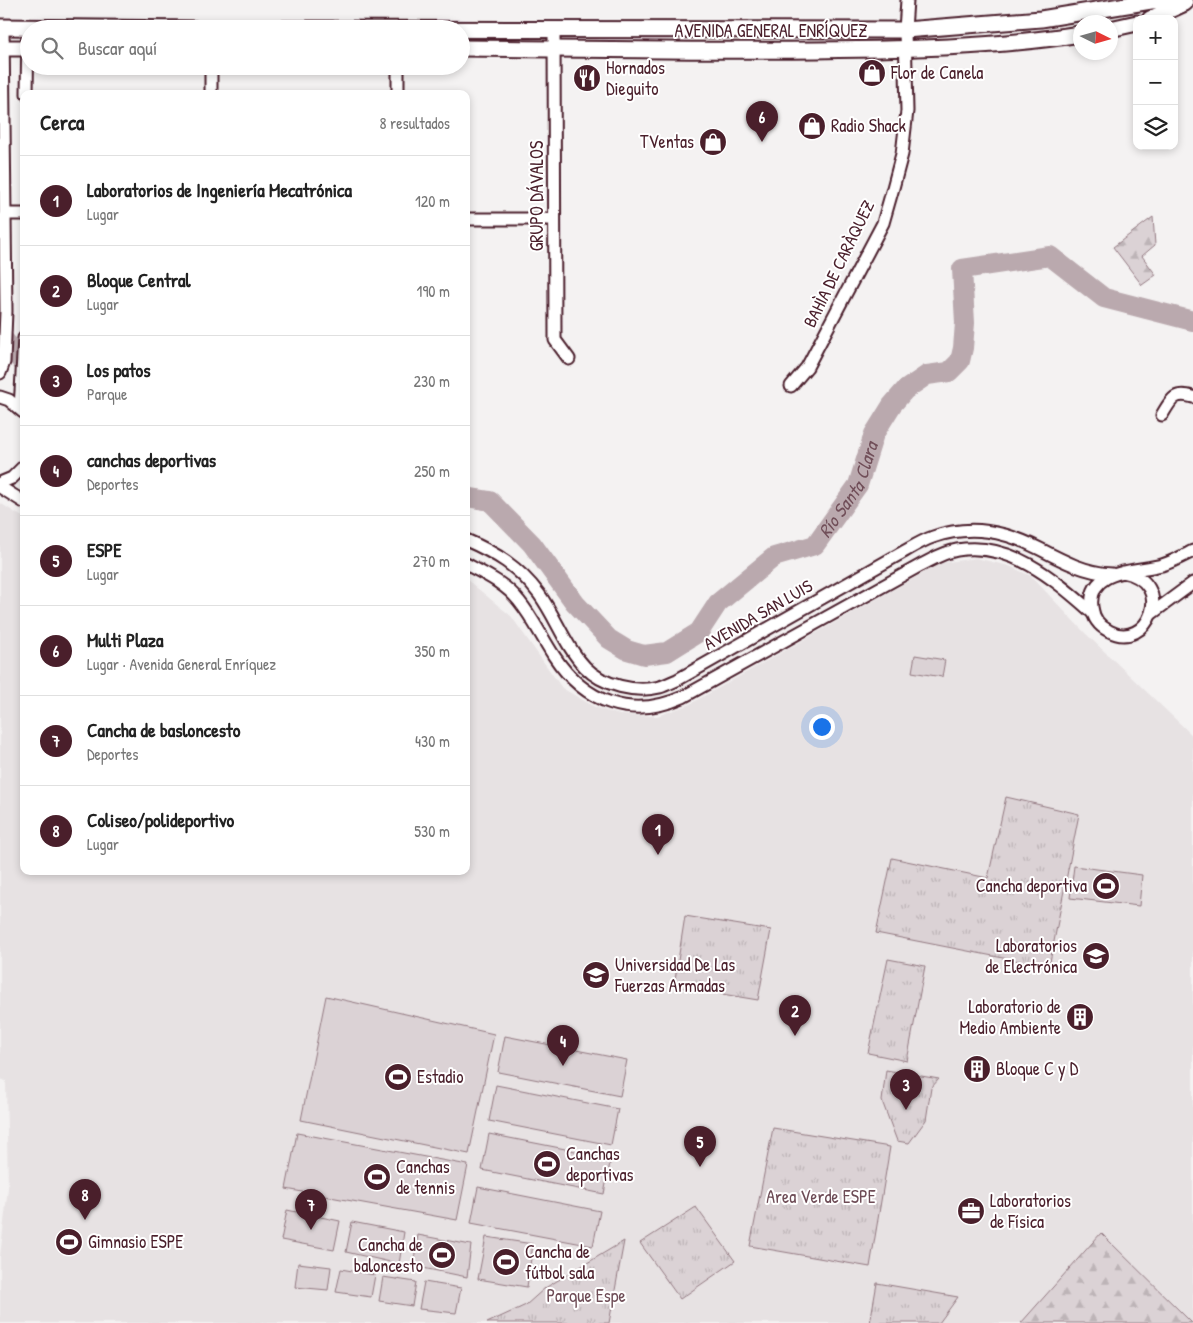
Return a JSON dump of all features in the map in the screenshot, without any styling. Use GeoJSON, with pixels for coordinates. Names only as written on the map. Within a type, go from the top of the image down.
{"type":"FeatureCollection","features":[{"type":"Feature","properties":{"kind":"main road","name":"AVENIDA GENERAL ENRÍQUEZ"},"geometry":{"type":"LineString","coordinates":[[470,28],[749,31],[936,29],[1041,19],[1099,5],[1181,0]]}},
{"type":"Feature","properties":{"kind":"main road"},"geometry":{"type":"LineString","coordinates":[[1159,15],[1191,0]]}},
{"type":"Feature","properties":{"kind":"main road"},"geometry":{"type":"LineString","coordinates":[[1118,27],[1133,24]]}},
{"type":"Feature","properties":{"kind":"main road"},"geometry":{"type":"LineString","coordinates":[[2,26],[20,26]]}},
{"type":"Feature","properties":{"kind":"main road"},"geometry":{"type":"LineString","coordinates":[[936,29],[938,47]]}},
{"type":"Feature","properties":{"kind":"main road"},"geometry":{"type":"LineString","coordinates":[[749,31],[750,51]]}},
{"type":"Feature","properties":{"kind":"main road","name":"AVENIDA GENERAL ENRÍQUEZ"},"geometry":{"type":"LineString","coordinates":[[470,48],[750,51],[906,49],[1045,40],[1073,35]]}},
{"type":"Feature","properties":{"kind":"main road"},"geometry":{"type":"LineString","coordinates":[[2,48],[20,48]]}},
{"type":"Feature","properties":{"kind":"street","name":"BAHÌA DE CARÀQUEZ"},"geometry":{"type":"LineString","coordinates":[[791,386],[807,367],[883,223],[903,146],[907,111],[905,30],[907,0]]}},
{"type":"Feature","properties":{"kind":"street"},"geometry":{"type":"LineString","coordinates":[[0,373],[4,362],[6,311],[2,26]]}},
{"type":"Feature","properties":{"kind":"street","name":"GRUPO DÁVALOS"},"geometry":{"type":"LineString","coordinates":[[554,29],[555,340],[569,359]]}},
{"type":"Feature","properties":{"kind":"street"},"geometry":{"type":"LineString","coordinates":[[27,75],[27,90]]}},
{"type":"Feature","properties":{"kind":"street"},"geometry":{"type":"LineString","coordinates":[[211,75],[211,90]]}},
{"type":"Feature","properties":{"kind":"street"},"geometry":{"type":"LineString","coordinates":[[398,75],[398,90]]}},
{"type":"Feature","properties":{"kind":"street"},"geometry":{"type":"LineString","coordinates":[[5,214],[20,214]]}},
{"type":"Feature","properties":{"kind":"street"},"geometry":{"type":"LineString","coordinates":[[470,219],[554,219]]}},
{"type":"Feature","properties":{"kind":"street"},"geometry":{"type":"LineString","coordinates":[[1162,415],[1172,398],[1183,394],[1193,397]]}},
{"type":"Feature","properties":{"kind":"street"},"geometry":{"type":"LineString","coordinates":[[0,397],[9,400],[20,409]]}},
{"type":"Feature","properties":{"kind":"street"},"geometry":{"type":"LineString","coordinates":[[0,483],[12,478],[20,470]]}},
{"type":"Feature","properties":{"kind":"street"},"geometry":{"type":"LineString","coordinates":[[0,487],[20,500]]}},
{"type":"Feature","properties":{"kind":"street","name":"AVENIDA SAN LUIS"},"geometry":{"type":"LineString","coordinates":[[470,542],[500,556],[538,592],[586,669],[611,683],[638,689],[660,687],[677,680],[898,555],[931,538],[949,533],[967,530],[1004,533],[1088,571],[1118,573],[1161,565],[1193,551]]}},
{"type":"Feature","properties":{"kind":"street","name":"AVENIDA SAN LUIS"},"geometry":{"type":"LineString","coordinates":[[470,566],[496,581],[519,600],[555,658],[582,688],[608,703],[626,707],[655,706],[670,703],[683,697],[921,564],[956,550],[985,549],[1012,555],[1054,580],[1093,613]]}},
{"type":"Feature","properties":{"kind":"street"},"geometry":{"type":"LineString","coordinates":[[1118,573],[1132,574],[1141,579],[1148,586],[1153,604],[1147,623],[1140,629],[1122,635],[1104,629],[1097,622],[1092,604],[1093,594],[1097,586],[1104,579],[1118,573]]}},
{"type":"Feature","properties":{"kind":"street"},"geometry":{"type":"LineString","coordinates":[[1151,614],[1193,584]]}},
{"type":"Feature","properties":{"kind":"shaded area","name":"Universidad De Las Fuerzas Armadas"},"geometry":{"type":"Polygon","coordinates":[[[0,503],[20,516],[20,875],[470,875],[470,582],[511,616],[562,688],[595,707],[620,715],[657,716],[688,705],[941,563],[976,558],[1009,566],[1031,576],[1085,633],[1193,736],[1193,1323],[0,1323],[0,1256],[8,1188],[6,1081],[0,1079],[0,503]]]}},
{"type":"Feature","properties":{"kind":"green space"},"geometry":{"type":"Polygon","coordinates":[[[1153,217],[1155,245],[1142,256],[1156,275],[1142,285],[1113,247],[1153,217]]]}},
{"type":"Feature","properties":{"kind":"green space"},"geometry":{"type":"Polygon","coordinates":[[[915,655],[945,660],[942,677],[912,672],[915,655]]]}},
{"type":"Feature","properties":{"kind":"green space"},"geometry":{"type":"Polygon","coordinates":[[[1006,797],[1079,814],[1049,967],[876,933],[892,858],[988,878],[1006,797]]]}},
{"type":"Feature","properties":{"kind":"green space","name":"Cancha deportiva"},"geometry":{"type":"Polygon","coordinates":[[[1074,866],[1142,875],[1139,906],[1070,898],[1074,866]]]}},
{"type":"Feature","properties":{"kind":"green space"},"geometry":{"type":"Polygon","coordinates":[[[685,916],[771,930],[758,1000],[674,986],[685,916]]]}},
{"type":"Feature","properties":{"kind":"green space"},"geometry":{"type":"Polygon","coordinates":[[[888,959],[925,966],[907,1061],[868,1053],[888,959]]]}},
{"type":"Feature","properties":{"kind":"green space","name":"Estadio"},"geometry":{"type":"Polygon","coordinates":[[[326,996],[494,1034],[469,1154],[301,1120],[326,996]]]}},
{"type":"Feature","properties":{"kind":"green space","name":"Canchas deportivas"},"geometry":{"type":"Polygon","coordinates":[[[505,1036],[627,1060],[620,1096],[498,1072],[505,1036]]]}},
{"type":"Feature","properties":{"kind":"green space"},"geometry":{"type":"Polygon","coordinates":[[[886,1070],[939,1079],[931,1088],[926,1120],[909,1143],[897,1141],[882,1101],[886,1070]]]}},
{"type":"Feature","properties":{"kind":"green space","name":"Canchas deportivas"},"geometry":{"type":"Polygon","coordinates":[[[496,1085],[618,1109],[611,1145],[489,1121],[496,1085]]]}},
{"type":"Feature","properties":{"kind":"green space","name":"Area Verde ESPE"},"geometry":{"type":"Polygon","coordinates":[[[773,1128],[890,1147],[870,1267],[750,1246],[773,1128]]]}},
{"type":"Feature","properties":{"kind":"green space","name":"Canchas de tennis"},"geometry":{"type":"Polygon","coordinates":[[[297,1133],[468,1165],[457,1220],[286,1189],[297,1133]]]}},
{"type":"Feature","properties":{"kind":"green space","name":"Canchas deportivas"},"geometry":{"type":"Polygon","coordinates":[[[489,1134],[611,1158],[604,1194],[482,1170],[489,1134]]]}},
{"type":"Feature","properties":{"kind":"green space","name":"Canchas deportivas"},"geometry":{"type":"Polygon","coordinates":[[[478,1187],[600,1211],[593,1246],[471,1223],[478,1187]]]}},
{"type":"Feature","properties":{"kind":"green space"},"geometry":{"type":"Polygon","coordinates":[[[696,1207],[735,1261],[680,1299],[640,1243],[696,1207]]]}},
{"type":"Feature","properties":{"kind":"green space"},"geometry":{"type":"Polygon","coordinates":[[[287,1210],[340,1221],[334,1250],[281,1240],[287,1210]]]}},
{"type":"Feature","properties":{"kind":"green space","name":"Cancha de baloncesto"},"geometry":{"type":"Polygon","coordinates":[[[352,1222],[404,1232],[399,1264],[346,1252],[352,1222]]]}},
{"type":"Feature","properties":{"kind":"green space"},"geometry":{"type":"Polygon","coordinates":[[[1101,1233],[1192,1323],[1021,1323],[1101,1233]]]}},
{"type":"Feature","properties":{"kind":"green space","name":"Cancha de baloncesto"},"geometry":{"type":"Polygon","coordinates":[[[418,1235],[471,1245],[467,1277],[413,1266],[418,1235]]]}},
{"type":"Feature","properties":{"kind":"green space","name":"Cancha de fútbol sala"},"geometry":{"type":"Polygon","coordinates":[[[486,1237],[533,1244],[527,1287],[478,1279],[486,1237]]]}},
{"type":"Feature","properties":{"kind":"green space","name":"Parque Espe"},"geometry":{"type":"Polygon","coordinates":[[[624,1241],[609,1323],[487,1323],[526,1305],[545,1288],[624,1241]]]}},
{"type":"Feature","properties":{"kind":"green space"},"geometry":{"type":"Polygon","coordinates":[[[298,1263],[331,1267],[328,1290],[295,1287],[298,1263]]]}},
{"type":"Feature","properties":{"kind":"green space"},"geometry":{"type":"Polygon","coordinates":[[[341,1269],[375,1275],[371,1297],[336,1292],[341,1269]]]}},
{"type":"Feature","properties":{"kind":"green space"},"geometry":{"type":"Polygon","coordinates":[[[383,1277],[416,1282],[412,1306],[379,1301],[383,1277]]]}},
{"type":"Feature","properties":{"kind":"green space"},"geometry":{"type":"Polygon","coordinates":[[[424,1282],[461,1288],[456,1313],[419,1309],[424,1282]]]}},
{"type":"Feature","properties":{"kind":"green space"},"geometry":{"type":"Polygon","coordinates":[[[877,1283],[958,1297],[939,1323],[870,1323],[877,1283]]]}},
{"type":"Feature","properties":{"kind":"waterway","name":"Río Santa Clara"},"geometry":{"type":"LineString","coordinates":[[470,498],[490,501],[532,544],[575,603],[609,639],[627,650],[644,655],[667,652],[699,632],[718,603],[774,557],[815,545],[858,485],[874,434],[892,405],[905,390],[927,375],[949,372],[960,361],[965,323],[962,269],[1050,256],[1104,298],[1193,321]]}},
{"type":"Feature","properties":{"kind":"waterway","name":"Río Santa Clara"},"geometry":{"type":"LineString","coordinates":[[0,335],[20,359]]}},
{"type":"Feature","properties":{"kind":"place","name":"Flor de Canela"},"geometry":{"type":"Point","coordinates":[872,73]}},
{"type":"Feature","properties":{"kind":"place","name":"Hornados Dieguito"},"geometry":{"type":"Point","coordinates":[587,78]}},
{"type":"Feature","properties":{"kind":"place","name":"Radio Shack"},"geometry":{"type":"Point","coordinates":[812,126]}},
{"type":"Feature","properties":{"kind":"place","name":"TVentas"},"geometry":{"type":"Point","coordinates":[713,142]}},
{"type":"Feature","properties":{"kind":"place","name":"Multi Plaza"},"geometry":{"type":"Point","coordinates":[762,142]}},
{"type":"Feature","properties":{"kind":"place","name":"Laboratorios de Ingeniería Mecatrónica"},"geometry":{"type":"Point","coordinates":[658,855]}},
{"type":"Feature","properties":{"kind":"place","name":"Cancha deportiva"},"geometry":{"type":"Point","coordinates":[1106,886]}},
{"type":"Feature","properties":{"kind":"place","name":"Laboratorios de Electrónica"},"geometry":{"type":"Point","coordinates":[1096,956]}},
{"type":"Feature","properties":{"kind":"place","name":"Universidad De Las Fuerzas Armadas"},"geometry":{"type":"Point","coordinates":[596,975]}},
{"type":"Feature","properties":{"kind":"place","name":"Laboratorio de Medio Ambiente"},"geometry":{"type":"Point","coordinates":[1080,1017]}},
{"type":"Feature","properties":{"kind":"place","name":"Bloque Central"},"geometry":{"type":"Point","coordinates":[795,1036]}},
{"type":"Feature","properties":{"kind":"place","name":"canchas deportivas"},"geometry":{"type":"Point","coordinates":[563,1066]}},
{"type":"Feature","properties":{"kind":"place","name":"Bloque C y D"},"geometry":{"type":"Point","coordinates":[977,1069]}},
{"type":"Feature","properties":{"kind":"place","name":"Estadio"},"geometry":{"type":"Point","coordinates":[398,1077]}},
{"type":"Feature","properties":{"kind":"place","name":"Los patos"},"geometry":{"type":"Point","coordinates":[906,1110]}},
{"type":"Feature","properties":{"kind":"place","name":"Canchas deportivas"},"geometry":{"type":"Point","coordinates":[547,1164]}},
{"type":"Feature","properties":{"kind":"place","name":"ESPE"},"geometry":{"type":"Point","coordinates":[700,1167]}},
{"type":"Feature","properties":{"kind":"place","name":"Canchas de tennis"},"geometry":{"type":"Point","coordinates":[377,1177]}},
{"type":"Feature","properties":{"kind":"place","name":"Laboratorios de Física"},"geometry":{"type":"Point","coordinates":[971,1211]}},
{"type":"Feature","properties":{"kind":"place","name":"Coliseo/polideportivo"},"geometry":{"type":"Point","coordinates":[85,1220]}},
{"type":"Feature","properties":{"kind":"place","name":"Cancha de basloncesto"},"geometry":{"type":"Point","coordinates":[311,1230]}},
{"type":"Feature","properties":{"kind":"place","name":"Gimnasio ESPE"},"geometry":{"type":"Point","coordinates":[69,1242]}},
{"type":"Feature","properties":{"kind":"place","name":"Cancha de baloncesto"},"geometry":{"type":"Point","coordinates":[442,1255]}},
{"type":"Feature","properties":{"kind":"place","name":"Cancha de fútbol sala"},"geometry":{"type":"Point","coordinates":[506,1262]}}]}
